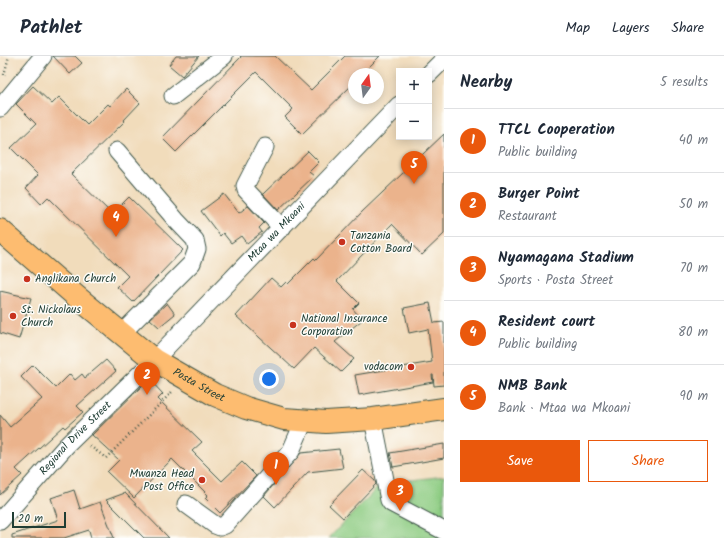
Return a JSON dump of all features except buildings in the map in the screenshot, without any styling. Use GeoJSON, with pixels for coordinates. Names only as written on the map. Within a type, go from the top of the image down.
{"type":"FeatureCollection","features":[{"type":"Feature","properties":{"kind":"main road","name":"Posta Street"},"geometry":{"type":"LineString","coordinates":[[0,230],[76,297],[154,360],[215,395],[246,408],[284,419],[326,422],[373,419],[444,409]]}},
{"type":"Feature","properties":{"kind":"street"},"geometry":{"type":"LineString","coordinates":[[0,108],[43,56]]}},
{"type":"Feature","properties":{"kind":"street"},"geometry":{"type":"LineString","coordinates":[[173,96],[224,56]]}},
{"type":"Feature","properties":{"kind":"street"},"geometry":{"type":"LineString","coordinates":[[432,71],[444,59]]}},
{"type":"Feature","properties":{"kind":"street","name":"Mtaa wa Mkoani"},"geometry":{"type":"LineString","coordinates":[[154,360],[396,108]]}},
{"type":"Feature","properties":{"kind":"street"},"geometry":{"type":"LineString","coordinates":[[265,147],[245,186],[246,190],[282,228]]}},
{"type":"Feature","properties":{"kind":"street"},"geometry":{"type":"LineString","coordinates":[[117,151],[195,240],[197,249],[192,263],[121,334]]}},
{"type":"Feature","properties":{"kind":"street","name":"Regional Drive Street"},"geometry":{"type":"LineString","coordinates":[[0,521],[77,436],[154,360]]}},
{"type":"Feature","properties":{"kind":"street"},"geometry":{"type":"LineString","coordinates":[[373,419],[389,500],[391,503],[444,531]]}},
{"type":"Feature","properties":{"kind":"street"},"geometry":{"type":"LineString","coordinates":[[186,504],[215,526],[220,527],[225,525],[291,451],[304,421]]}},
{"type":"Feature","properties":{"kind":"path"},"geometry":{"type":"LineString","coordinates":[[77,436],[106,458],[186,379]]}},
{"type":"Feature","properties":{"kind":"green space"},"geometry":{"type":"Polygon","coordinates":[[[444,476],[444,538],[329,538],[381,484],[444,476]]]}},
{"type":"Feature","properties":{"kind":"place","name":"NMB Bank"},"geometry":{"type":"Point","coordinates":[414,184]}},
{"type":"Feature","properties":{"kind":"place","name":"Resident court"},"geometry":{"type":"Point","coordinates":[116,237]}},
{"type":"Feature","properties":{"kind":"place","name":"Tanzania Cotton Board"},"geometry":{"type":"Point","coordinates":[342,242]}},
{"type":"Feature","properties":{"kind":"place","name":"Anglikana Church"},"geometry":{"type":"Point","coordinates":[27,279]}},
{"type":"Feature","properties":{"kind":"place","name":"St. Nickolaus Church"},"geometry":{"type":"Point","coordinates":[13,316]}},
{"type":"Feature","properties":{"kind":"place","name":"National Insurance Corporation"},"geometry":{"type":"Point","coordinates":[293,325]}},
{"type":"Feature","properties":{"kind":"place","name":"vodacom"},"geometry":{"type":"Point","coordinates":[411,367]}},
{"type":"Feature","properties":{"kind":"place","name":"Burger Point"},"geometry":{"type":"Point","coordinates":[147,395]}},
{"type":"Feature","properties":{"kind":"place","name":"Mwanza Head Post Office"},"geometry":{"type":"Point","coordinates":[202,480]}},
{"type":"Feature","properties":{"kind":"place","name":"TTCL Cooperation"},"geometry":{"type":"Point","coordinates":[276,485]}},
{"type":"Feature","properties":{"kind":"place","name":"Nyamagana Stadium"},"geometry":{"type":"Point","coordinates":[400,511]}}]}
